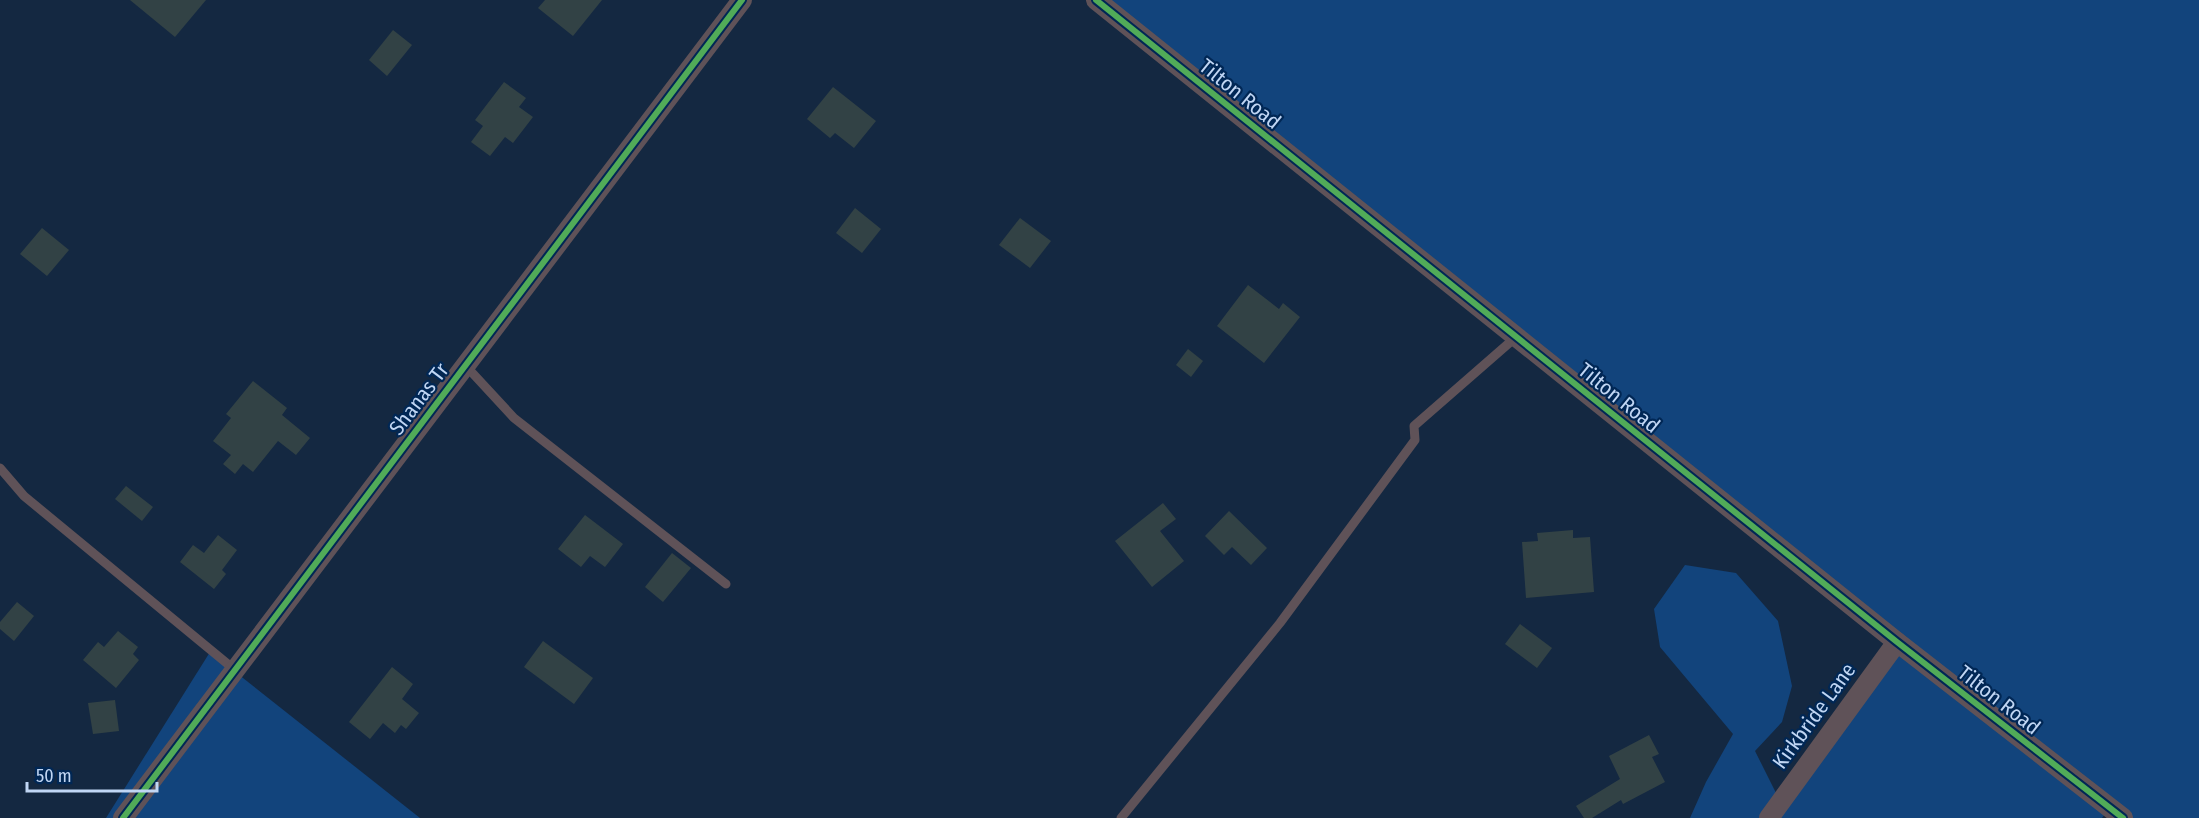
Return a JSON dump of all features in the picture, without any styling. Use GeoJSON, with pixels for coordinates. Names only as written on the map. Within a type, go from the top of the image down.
{"type":"FeatureCollection","features":[{"type":"Feature","properties":{"kind":"street","name":"Shanas Tr"},"geometry":{"type":"LineString","coordinates":[[123,818],[742,0]]}},
{"type":"Feature","properties":{"kind":"street","name":"Tilton Road"},"geometry":{"type":"LineString","coordinates":[[1096,0],[1897,642],[2123,818]]}},
{"type":"Feature","properties":{"kind":"street","name":"Kirkbride Lane"},"geometry":{"type":"LineString","coordinates":[[1769,818],[1897,642]]}},
{"type":"Feature","properties":{"kind":"lane"},"geometry":{"type":"LineString","coordinates":[[1121,818],[1280,623],[1415,440],[1414,426],[1516,337]]}},
{"type":"Feature","properties":{"kind":"lane"},"geometry":{"type":"LineString","coordinates":[[465,365],[514,418],[726,584]]}},
{"type":"Feature","properties":{"kind":"lane"},"geometry":{"type":"LineString","coordinates":[[0,468],[24,496],[235,670]]}},
{"type":"Feature","properties":{"kind":"shaded area"},"geometry":{"type":"Polygon","coordinates":[[[1093,0],[2199,0],[2199,818],[2124,818],[2111,806],[2102,818],[1690,818],[1706,782],[1733,734],[1660,647],[1654,609],[1685,565],[1736,573],[1778,621],[1792,686],[1782,722],[1755,751],[1776,793],[1902,647],[1093,0]]]}},
{"type":"Feature","properties":{"kind":"shaded area"},"geometry":{"type":"Polygon","coordinates":[[[210,652],[420,818],[106,818],[210,652]]]}},
{"type":"Feature","properties":{"kind":"building"},"geometry":{"type":"Polygon","coordinates":[[[130,0],[206,0],[175,37],[130,0]]]}},
{"type":"Feature","properties":{"kind":"building"},"geometry":{"type":"Polygon","coordinates":[[[545,0],[602,0],[573,36],[538,8],[545,0]]]}},
{"type":"Feature","properties":{"kind":"building"},"geometry":{"type":"Polygon","coordinates":[[[393,30],[412,45],[387,76],[369,60],[393,30]]]}},
{"type":"Feature","properties":{"kind":"building"},"geometry":{"type":"Polygon","coordinates":[[[504,82],[526,98],[519,107],[533,117],[513,143],[505,137],[490,156],[471,142],[483,126],[475,120],[504,82]]]}},
{"type":"Feature","properties":{"kind":"building"},"geometry":{"type":"Polygon","coordinates":[[[833,87],[876,121],[854,148],[835,133],[830,138],[807,119],[833,87]]]}},
{"type":"Feature","properties":{"kind":"building"},"geometry":{"type":"Polygon","coordinates":[[[855,208],[881,229],[862,253],[836,233],[855,208]]]}},
{"type":"Feature","properties":{"kind":"building"},"geometry":{"type":"Polygon","coordinates":[[[1020,218],[1051,241],[1030,268],[999,245],[1020,218]]]}},
{"type":"Feature","properties":{"kind":"building"},"geometry":{"type":"Polygon","coordinates":[[[42,228],[69,250],[47,276],[20,254],[42,228]]]}},
{"type":"Feature","properties":{"kind":"building"},"geometry":{"type":"Polygon","coordinates":[[[1248,285],[1279,309],[1283,303],[1300,317],[1264,363],[1217,326],[1248,285]]]}},
{"type":"Feature","properties":{"kind":"building"},"geometry":{"type":"Polygon","coordinates":[[[1188,349],[1203,361],[1191,377],[1176,365],[1188,349]]]}},
{"type":"Feature","properties":{"kind":"building"},"geometry":{"type":"Polygon","coordinates":[[[253,381],[287,408],[282,415],[310,438],[296,455],[278,441],[253,472],[243,464],[235,474],[223,464],[231,455],[213,441],[231,418],[226,414],[253,381]]]}},
{"type":"Feature","properties":{"kind":"building"},"geometry":{"type":"Polygon","coordinates":[[[126,486],[153,507],[142,521],[115,499],[126,486]]]}},
{"type":"Feature","properties":{"kind":"building"},"geometry":{"type":"Polygon","coordinates":[[[1163,503],[1176,519],[1160,531],[1184,561],[1152,587],[1115,541],[1163,503]]]}},
{"type":"Feature","properties":{"kind":"building"},"geometry":{"type":"Polygon","coordinates":[[[1229,511],[1267,548],[1251,565],[1232,547],[1224,555],[1205,536],[1229,511]]]}},
{"type":"Feature","properties":{"kind":"building"},"geometry":{"type":"Polygon","coordinates":[[[585,515],[623,544],[605,567],[590,556],[581,567],[558,549],[585,515]]]}},
{"type":"Feature","properties":{"kind":"building"},"geometry":{"type":"Polygon","coordinates":[[[1573,530],[1573,538],[1590,537],[1594,592],[1526,598],[1522,542],[1538,541],[1537,533],[1573,530]]]}},
{"type":"Feature","properties":{"kind":"building"},"geometry":{"type":"Polygon","coordinates":[[[218,535],[237,550],[222,570],[226,574],[214,589],[180,562],[193,545],[204,553],[218,535]]]}},
{"type":"Feature","properties":{"kind":"building"},"geometry":{"type":"Polygon","coordinates":[[[672,553],[691,568],[663,602],[645,587],[672,553]]]}},
{"type":"Feature","properties":{"kind":"building"},"geometry":{"type":"Polygon","coordinates":[[[17,602],[34,616],[14,641],[0,629],[0,622],[17,602]]]}},
{"type":"Feature","properties":{"kind":"building"},"geometry":{"type":"Polygon","coordinates":[[[1520,624],[1552,648],[1537,668],[1505,644],[1520,624]]]}},
{"type":"Feature","properties":{"kind":"building"},"geometry":{"type":"Polygon","coordinates":[[[118,631],[138,647],[133,654],[139,660],[116,688],[83,660],[98,642],[104,647],[118,631]]]}},
{"type":"Feature","properties":{"kind":"building"},"geometry":{"type":"Polygon","coordinates":[[[543,641],[593,678],[574,704],[524,667],[543,641]]]}},
{"type":"Feature","properties":{"kind":"building"},"geometry":{"type":"Polygon","coordinates":[[[392,667],[413,684],[402,699],[419,713],[406,729],[401,725],[395,733],[383,723],[370,739],[349,722],[392,667]]]}},
{"type":"Feature","properties":{"kind":"building"},"geometry":{"type":"Polygon","coordinates":[[[115,700],[119,731],[93,734],[88,703],[115,700]]]}},
{"type":"Feature","properties":{"kind":"building"},"geometry":{"type":"Polygon","coordinates":[[[1649,735],[1659,754],[1652,757],[1665,782],[1623,804],[1621,800],[1592,818],[1584,818],[1576,806],[1620,779],[1609,756],[1649,735]]]}},
{"type":"Feature","properties":{"kind":"cycle path"},"geometry":{"type":"LineString","coordinates":[[123,818],[742,0]]}},
{"type":"Feature","properties":{"kind":"cycle path"},"geometry":{"type":"LineString","coordinates":[[1096,0],[1897,642],[2123,818]]}}]}
